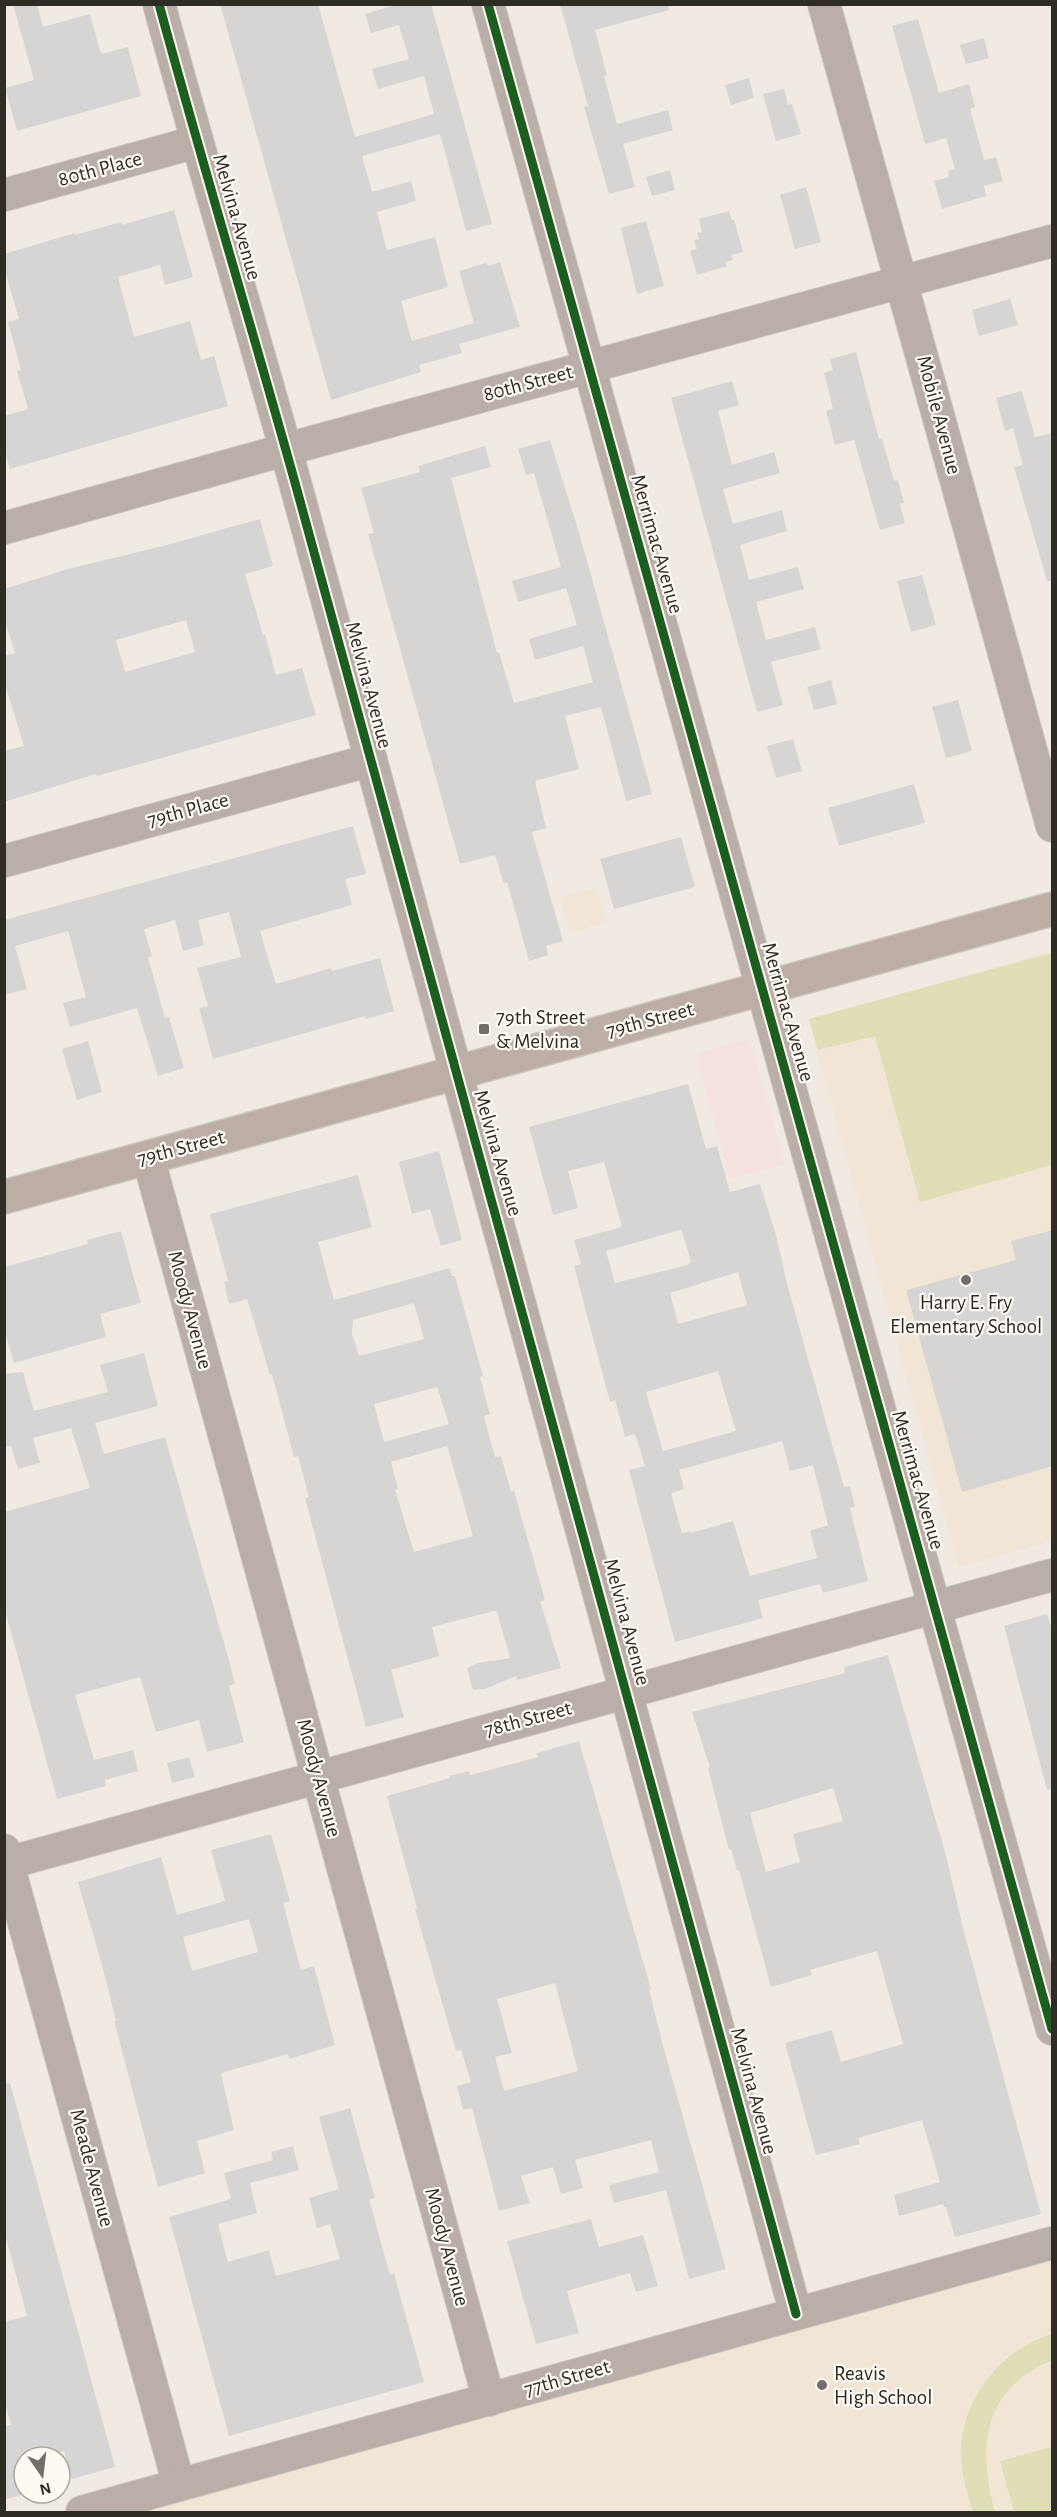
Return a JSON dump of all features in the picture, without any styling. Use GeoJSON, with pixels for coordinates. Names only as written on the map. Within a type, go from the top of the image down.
{"type":"FeatureCollection","features":[{"type":"Feature","properties":{"kind":"main road","name":"79th Street"},"geometry":{"type":"LineString","coordinates":[[4,1197],[1053,909]]}},
{"type":"Feature","properties":{"kind":"street","name":"Melvina Avenue"},"geometry":{"type":"LineString","coordinates":[[159,4],[196,142],[286,450],[796,2314]]}},
{"type":"Feature","properties":{"kind":"street","name":"Merrimac Avenue"},"geometry":{"type":"LineString","coordinates":[[488,4],[1053,2029]]}},
{"type":"Feature","properties":{"kind":"street","name":"Mobile Avenue"},"geometry":{"type":"LineString","coordinates":[[824,4],[1053,826]]}},
{"type":"Feature","properties":{"kind":"street","name":"80th Place"},"geometry":{"type":"LineString","coordinates":[[4,195],[196,142]]}},
{"type":"Feature","properties":{"kind":"street","name":"80th Street"},"geometry":{"type":"LineString","coordinates":[[4,528],[589,366],[1053,241]]}},
{"type":"Feature","properties":{"kind":"street","name":"79th Place"},"geometry":{"type":"LineString","coordinates":[[4,861],[371,760]]}},
{"type":"Feature","properties":{"kind":"street","name":"Moody Avenue"},"geometry":{"type":"LineString","coordinates":[[148,1157],[489,2400]]}},
{"type":"Feature","properties":{"kind":"street","name":"78th Street"},"geometry":{"type":"LineString","coordinates":[[6,1859],[318,1777],[1053,1575]]}},
{"type":"Feature","properties":{"kind":"street","name":"Meade Avenue"},"geometry":{"type":"LineString","coordinates":[[6,1859],[179,2485]]}},
{"type":"Feature","properties":{"kind":"street","name":"77th Street"},"geometry":{"type":"LineString","coordinates":[[82,2512],[1053,2243]]}},
{"type":"Feature","properties":{"kind":"shaded area"},"geometry":{"type":"Polygon","coordinates":[[[597,887],[606,922],[570,933],[560,897],[597,887]]]}},
{"type":"Feature","properties":{"kind":"shaded area","name":"Harry E. Fry Elementary School"},"geometry":{"type":"Polygon","coordinates":[[[1052,951],[1052,1541],[959,1567],[808,1019],[1052,951]]]}},
{"type":"Feature","properties":{"kind":"shaded area"},"geometry":{"type":"Polygon","coordinates":[[[749,1039],[785,1164],[730,1179],[696,1054],[749,1039]]]}},
{"type":"Feature","properties":{"kind":"shaded area","name":"Reavis High School"},"geometry":{"type":"Polygon","coordinates":[[[1052,2257],[1052,2512],[130,2512],[1052,2257]]]}},
{"type":"Feature","properties":{"kind":"green space"},"geometry":{"type":"Polygon","coordinates":[[[1052,953],[1052,1165],[920,1202],[875,1036],[818,1050],[809,1019],[1052,953]]]}},
{"type":"Feature","properties":{"kind":"green space"},"geometry":{"type":"Polygon","coordinates":[[[1052,2334],[1052,2360],[1029,2372],[1011,2387],[999,2404],[991,2422],[987,2443],[987,2465],[989,2488],[995,2512],[973,2512],[961,2458],[962,2437],[975,2398],[999,2366],[1015,2352],[1052,2334]]]}},
{"type":"Feature","properties":{"kind":"green space"},"geometry":{"type":"Polygon","coordinates":[[[1052,2447],[1052,2512],[1014,2512],[1000,2461],[1052,2447]]]}},
{"type":"Feature","properties":{"kind":"building"},"geometry":{"type":"Polygon","coordinates":[[[13,4],[37,4],[43,27],[90,14],[101,54],[128,47],[141,96],[17,131],[5,88],[34,80],[13,4]]]}},
{"type":"Feature","properties":{"kind":"building"},"geometry":{"type":"Polygon","coordinates":[[[220,4],[318,4],[355,137],[434,114],[424,76],[378,89],[372,69],[409,59],[399,25],[371,33],[365,14],[398,4],[431,4],[492,224],[466,231],[440,134],[362,156],[372,192],[411,181],[416,201],[377,212],[387,250],[435,237],[448,287],[401,301],[412,341],[474,323],[459,271],[486,263],[488,266],[500,262],[520,327],[459,344],[462,353],[419,365],[421,372],[331,400],[220,4]]]}},
{"type":"Feature","properties":{"kind":"building"},"geometry":{"type":"Polygon","coordinates":[[[560,4],[668,4],[669,10],[595,30],[617,124],[668,110],[673,130],[623,144],[635,187],[609,194],[584,107],[588,106],[560,4]]]}},
{"type":"Feature","properties":{"kind":"building"},"geometry":{"type":"Polygon","coordinates":[[[918,19],[939,93],[969,84],[975,107],[970,109],[984,160],[996,157],[1003,181],[984,186],[986,196],[942,209],[934,181],[949,177],[948,171],[955,169],[946,138],[925,144],[892,26],[918,19]]]}},
{"type":"Feature","properties":{"kind":"building"},"geometry":{"type":"Polygon","coordinates":[[[984,38],[989,58],[966,64],[960,45],[984,38]]]}},
{"type":"Feature","properties":{"kind":"building"},"geometry":{"type":"Polygon","coordinates":[[[749,78],[754,98],[731,105],[725,85],[749,78]]]}},
{"type":"Feature","properties":{"kind":"building"},"geometry":{"type":"Polygon","coordinates":[[[784,89],[788,105],[792,104],[801,134],[776,141],[763,94],[784,89]]]}},
{"type":"Feature","properties":{"kind":"building"},"geometry":{"type":"Polygon","coordinates":[[[670,170],[675,190],[652,196],[646,177],[670,170]]]}},
{"type":"Feature","properties":{"kind":"building"},"geometry":{"type":"Polygon","coordinates":[[[806,187],[821,242],[795,249],[780,195],[806,187]]]}},
{"type":"Feature","properties":{"kind":"building"},"geometry":{"type":"Polygon","coordinates":[[[174,210],[193,277],[165,285],[160,265],[118,277],[134,337],[190,321],[201,360],[214,356],[228,406],[10,469],[4,448],[4,416],[28,409],[17,371],[21,370],[8,322],[19,319],[4,267],[4,254],[75,233],[75,235],[121,222],[122,225],[174,210]]]}},
{"type":"Feature","properties":{"kind":"building"},"geometry":{"type":"Polygon","coordinates":[[[729,211],[734,220],[743,252],[731,255],[733,260],[725,262],[727,266],[697,275],[690,251],[697,249],[694,240],[699,239],[697,233],[702,232],[699,219],[729,211]]]}},
{"type":"Feature","properties":{"kind":"building"},"geometry":{"type":"Polygon","coordinates":[[[646,221],[664,286],[637,294],[621,228],[646,221]]]}},
{"type":"Feature","properties":{"kind":"building"},"geometry":{"type":"Polygon","coordinates":[[[1010,299],[1018,325],[979,336],[972,310],[1010,299]]]}},
{"type":"Feature","properties":{"kind":"building"},"geometry":{"type":"Polygon","coordinates":[[[856,352],[879,439],[882,438],[894,481],[898,480],[904,503],[900,504],[905,523],[880,530],[854,440],[835,445],[826,411],[833,409],[824,373],[833,370],[830,359],[856,352]]]}},
{"type":"Feature","properties":{"kind":"building"},"geometry":{"type":"Polygon","coordinates":[[[732,381],[739,405],[718,411],[732,465],[774,452],[780,473],[723,489],[733,524],[782,510],[787,531],[740,545],[749,580],[798,567],[804,589],[756,602],[766,640],[815,627],[821,649],[771,662],[783,705],[757,712],[671,398],[732,381]]]}},
{"type":"Feature","properties":{"kind":"building"},"geometry":{"type":"Polygon","coordinates":[[[1022,391],[1035,437],[1053,433],[1053,581],[1047,581],[1014,467],[1023,465],[1013,428],[1005,431],[996,398],[1022,391]]]}},
{"type":"Feature","properties":{"kind":"building"},"geometry":{"type":"Polygon","coordinates":[[[550,440],[580,536],[652,794],[626,801],[601,707],[565,716],[579,769],[535,781],[546,828],[532,832],[563,941],[546,946],[548,955],[529,961],[507,882],[504,884],[495,855],[460,864],[368,534],[374,533],[361,488],[420,472],[418,466],[485,446],[491,467],[451,478],[497,653],[499,652],[514,703],[593,682],[583,646],[535,660],[529,639],[577,625],[566,588],[518,602],[512,581],[561,567],[534,473],[526,475],[518,449],[550,440]]]}},
{"type":"Feature","properties":{"kind":"building"},"geometry":{"type":"Polygon","coordinates":[[[260,519],[273,566],[245,574],[276,675],[302,668],[316,715],[97,776],[96,774],[4,802],[4,751],[24,746],[4,681],[4,656],[15,653],[4,618],[4,589],[68,569],[260,519]],[[186,620],[116,640],[125,672],[195,652],[186,620]]]}},
{"type":"Feature","properties":{"kind":"building"},"geometry":{"type":"Polygon","coordinates":[[[922,575],[936,625],[911,632],[897,581],[922,575]]]}},
{"type":"Feature","properties":{"kind":"building"},"geometry":{"type":"Polygon","coordinates":[[[831,680],[837,704],[814,710],[807,687],[831,680]]]}},
{"type":"Feature","properties":{"kind":"building"},"geometry":{"type":"Polygon","coordinates":[[[958,700],[972,751],[946,758],[932,707],[958,700]]]}},
{"type":"Feature","properties":{"kind":"building"},"geometry":{"type":"Polygon","coordinates":[[[793,739],[802,771],[776,778],[767,746],[793,739]]]}},
{"type":"Feature","properties":{"kind":"building"},"geometry":{"type":"Polygon","coordinates":[[[914,784],[925,823],[839,846],[828,808],[914,784]]]}},
{"type":"Feature","properties":{"kind":"building"},"geometry":{"type":"Polygon","coordinates":[[[353,826],[366,874],[345,879],[352,905],[260,931],[276,984],[331,968],[332,971],[380,958],[394,1011],[366,1019],[365,1016],[213,1059],[199,1008],[208,1006],[197,968],[241,957],[229,912],[198,920],[204,945],[183,951],[175,920],[144,929],[152,956],[148,957],[165,1018],[169,1017],[184,1068],[158,1076],[137,1008],[70,1027],[63,1003],[86,997],[68,931],[15,946],[27,989],[4,995],[4,920],[353,826]]]}},
{"type":"Feature","properties":{"kind":"building"},"geometry":{"type":"Polygon","coordinates":[[[681,837],[695,887],[614,909],[600,859],[681,837]]]}},
{"type":"Feature","properties":{"kind":"building"},"geometry":{"type":"Polygon","coordinates":[[[88,1041],[102,1092],[77,1100],[62,1049],[88,1041]]]}},
{"type":"Feature","properties":{"kind":"building"},"geometry":{"type":"Polygon","coordinates":[[[688,1084],[706,1149],[717,1146],[730,1192],[760,1184],[844,1487],[850,1486],[855,1507],[850,1508],[868,1581],[823,1593],[820,1584],[758,1600],[763,1618],[675,1642],[629,1470],[645,1466],[635,1434],[625,1437],[615,1400],[610,1402],[574,1266],[581,1264],[574,1240],[622,1227],[604,1162],[568,1171],[578,1208],[553,1215],[529,1127],[688,1084]],[[680,1230],[606,1251],[615,1283],[688,1265],[691,1262],[680,1230]],[[738,1272],[670,1293],[678,1324],[747,1305],[738,1272]],[[718,1371],[646,1392],[663,1451],[736,1431],[718,1371]],[[782,1441],[679,1470],[684,1489],[671,1493],[682,1533],[691,1531],[691,1533],[733,1521],[750,1576],[817,1558],[810,1531],[828,1525],[813,1465],[790,1471],[782,1441]]]}},
{"type":"Feature","properties":{"kind":"building"},"geometry":{"type":"Polygon","coordinates":[[[439,1151],[462,1240],[441,1246],[430,1209],[412,1214],[399,1162],[439,1151]]]}},
{"type":"Feature","properties":{"kind":"building"},"geometry":{"type":"Polygon","coordinates":[[[358,1175],[372,1227],[318,1242],[334,1300],[450,1268],[452,1276],[455,1276],[483,1376],[480,1377],[490,1414],[484,1416],[495,1457],[501,1456],[511,1492],[514,1491],[545,1600],[540,1601],[561,1668],[517,1680],[516,1676],[485,1689],[473,1690],[467,1668],[478,1663],[510,1658],[497,1612],[432,1627],[439,1656],[391,1670],[404,1717],[366,1727],[305,1498],[309,1497],[298,1456],[294,1457],[272,1374],[270,1375],[247,1299],[229,1304],[224,1282],[228,1281],[210,1214],[358,1175]],[[414,1303],[353,1320],[352,1334],[359,1356],[424,1339],[414,1303]],[[437,1387],[374,1404],[384,1442],[449,1424],[437,1387]],[[447,1446],[391,1462],[398,1489],[395,1490],[414,1552],[473,1536],[447,1446]]]}},
{"type":"Feature","properties":{"kind":"building"},"geometry":{"type":"Polygon","coordinates":[[[1053,1230],[1053,1466],[962,1492],[906,1290],[1016,1260],[1011,1241],[1053,1230]]]}},
{"type":"Feature","properties":{"kind":"building"},"geometry":{"type":"Polygon","coordinates":[[[121,1231],[141,1303],[100,1314],[106,1337],[14,1363],[4,1329],[4,1267],[88,1244],[87,1240],[121,1231]]]}},
{"type":"Feature","properties":{"kind":"building"},"geometry":{"type":"Polygon","coordinates":[[[144,1353],[158,1406],[95,1423],[104,1454],[165,1437],[235,1684],[229,1686],[244,1742],[207,1752],[199,1720],[156,1732],[140,1677],[75,1695],[94,1760],[133,1750],[138,1771],[105,1780],[106,1786],[57,1799],[4,1607],[4,1512],[90,1488],[71,1428],[33,1438],[40,1463],[18,1469],[11,1446],[4,1447],[4,1374],[23,1372],[34,1411],[108,1392],[100,1365],[144,1353]]]}},
{"type":"Feature","properties":{"kind":"building"},"geometry":{"type":"Polygon","coordinates":[[[1047,1614],[1053,1632],[1053,1789],[1047,1790],[1004,1626],[1047,1614]]]}},
{"type":"Feature","properties":{"kind":"building"},"geometry":{"type":"Polygon","coordinates":[[[888,1655],[945,1852],[964,1932],[1041,2214],[955,2237],[943,2204],[899,2216],[894,2195],[940,2182],[922,2120],[858,2138],[860,2144],[816,2155],[785,2043],[832,2030],[841,2062],[903,2044],[877,1951],[810,1970],[812,1975],[771,1987],[739,1870],[737,1871],[731,1849],[729,1850],[708,1768],[710,1767],[692,1712],[845,1673],[844,1667],[888,1655]],[[833,1788],[750,1813],[766,1872],[800,1862],[793,1834],[843,1821],[833,1788]]]}},
{"type":"Feature","properties":{"kind":"building"},"geometry":{"type":"Polygon","coordinates":[[[579,1741],[651,1989],[649,1990],[663,2046],[726,2269],[689,2279],[666,2190],[614,2203],[609,2185],[659,2172],[651,2140],[575,2160],[583,2188],[561,2194],[553,2167],[521,2176],[530,2203],[499,2211],[472,2108],[463,2110],[457,2086],[471,2082],[461,2050],[456,2051],[415,1909],[417,1908],[387,1796],[450,1778],[449,1776],[469,1771],[470,1775],[538,1757],[537,1753],[579,1741]],[[555,1983],[497,1999],[512,2053],[495,2057],[504,2091],[578,2071],[555,1983]]]}},
{"type":"Feature","properties":{"kind":"building"},"geometry":{"type":"Polygon","coordinates":[[[189,1757],[195,1777],[172,1783],[167,1763],[189,1757]]]}},
{"type":"Feature","properties":{"kind":"building"},"geometry":{"type":"Polygon","coordinates":[[[271,1834],[290,1901],[283,1903],[301,1970],[314,1966],[335,2045],[289,2059],[288,2054],[221,2073],[234,2130],[197,2141],[205,2173],[158,2187],[114,2021],[116,2021],[102,1965],[78,1882],[161,1857],[177,1915],[225,1901],[211,1850],[271,1834]],[[249,1919],[183,1937],[192,1971],[258,1952],[249,1919]]]}},
{"type":"Feature","properties":{"kind":"building"},"geometry":{"type":"Polygon","coordinates":[[[10,2083],[115,2467],[72,2479],[72,2445],[12,2445],[12,2498],[4,2500],[4,2426],[11,2425],[4,2398],[4,2322],[27,2316],[6,2238],[4,2238],[4,2084],[10,2083]]]}},
{"type":"Feature","properties":{"kind":"building"},"geometry":{"type":"Polygon","coordinates":[[[350,2108],[375,2198],[369,2199],[390,2275],[394,2273],[424,2382],[229,2436],[169,2217],[231,2199],[224,2173],[273,2160],[271,2152],[293,2146],[299,2170],[250,2183],[257,2213],[218,2224],[228,2262],[269,2250],[276,2276],[340,2259],[330,2224],[317,2228],[309,2198],[339,2189],[319,2117],[350,2108]]]}},
{"type":"Feature","properties":{"kind":"building"},"geometry":{"type":"Polygon","coordinates":[[[591,2219],[599,2247],[643,2235],[658,2286],[636,2292],[630,2273],[567,2291],[579,2333],[536,2344],[507,2241],[591,2219]]]}},
{"type":"Feature","properties":{"kind":"cycle path"},"geometry":{"type":"LineString","coordinates":[[159,4],[294,479],[796,2314]]}},
{"type":"Feature","properties":{"kind":"cycle path"},"geometry":{"type":"LineString","coordinates":[[488,4],[1052,2029]]}},
{"type":"Feature","properties":{"kind":"place","name":"79th Street & Melvina"},"geometry":{"type":"Point","coordinates":[484,1029]}},
{"type":"Feature","properties":{"kind":"place","name":"Harry E. Fry Elementary School"},"geometry":{"type":"Point","coordinates":[966,1280]}},
{"type":"Feature","properties":{"kind":"place","name":"Reavis High School"},"geometry":{"type":"Point","coordinates":[822,2385]}}]}
